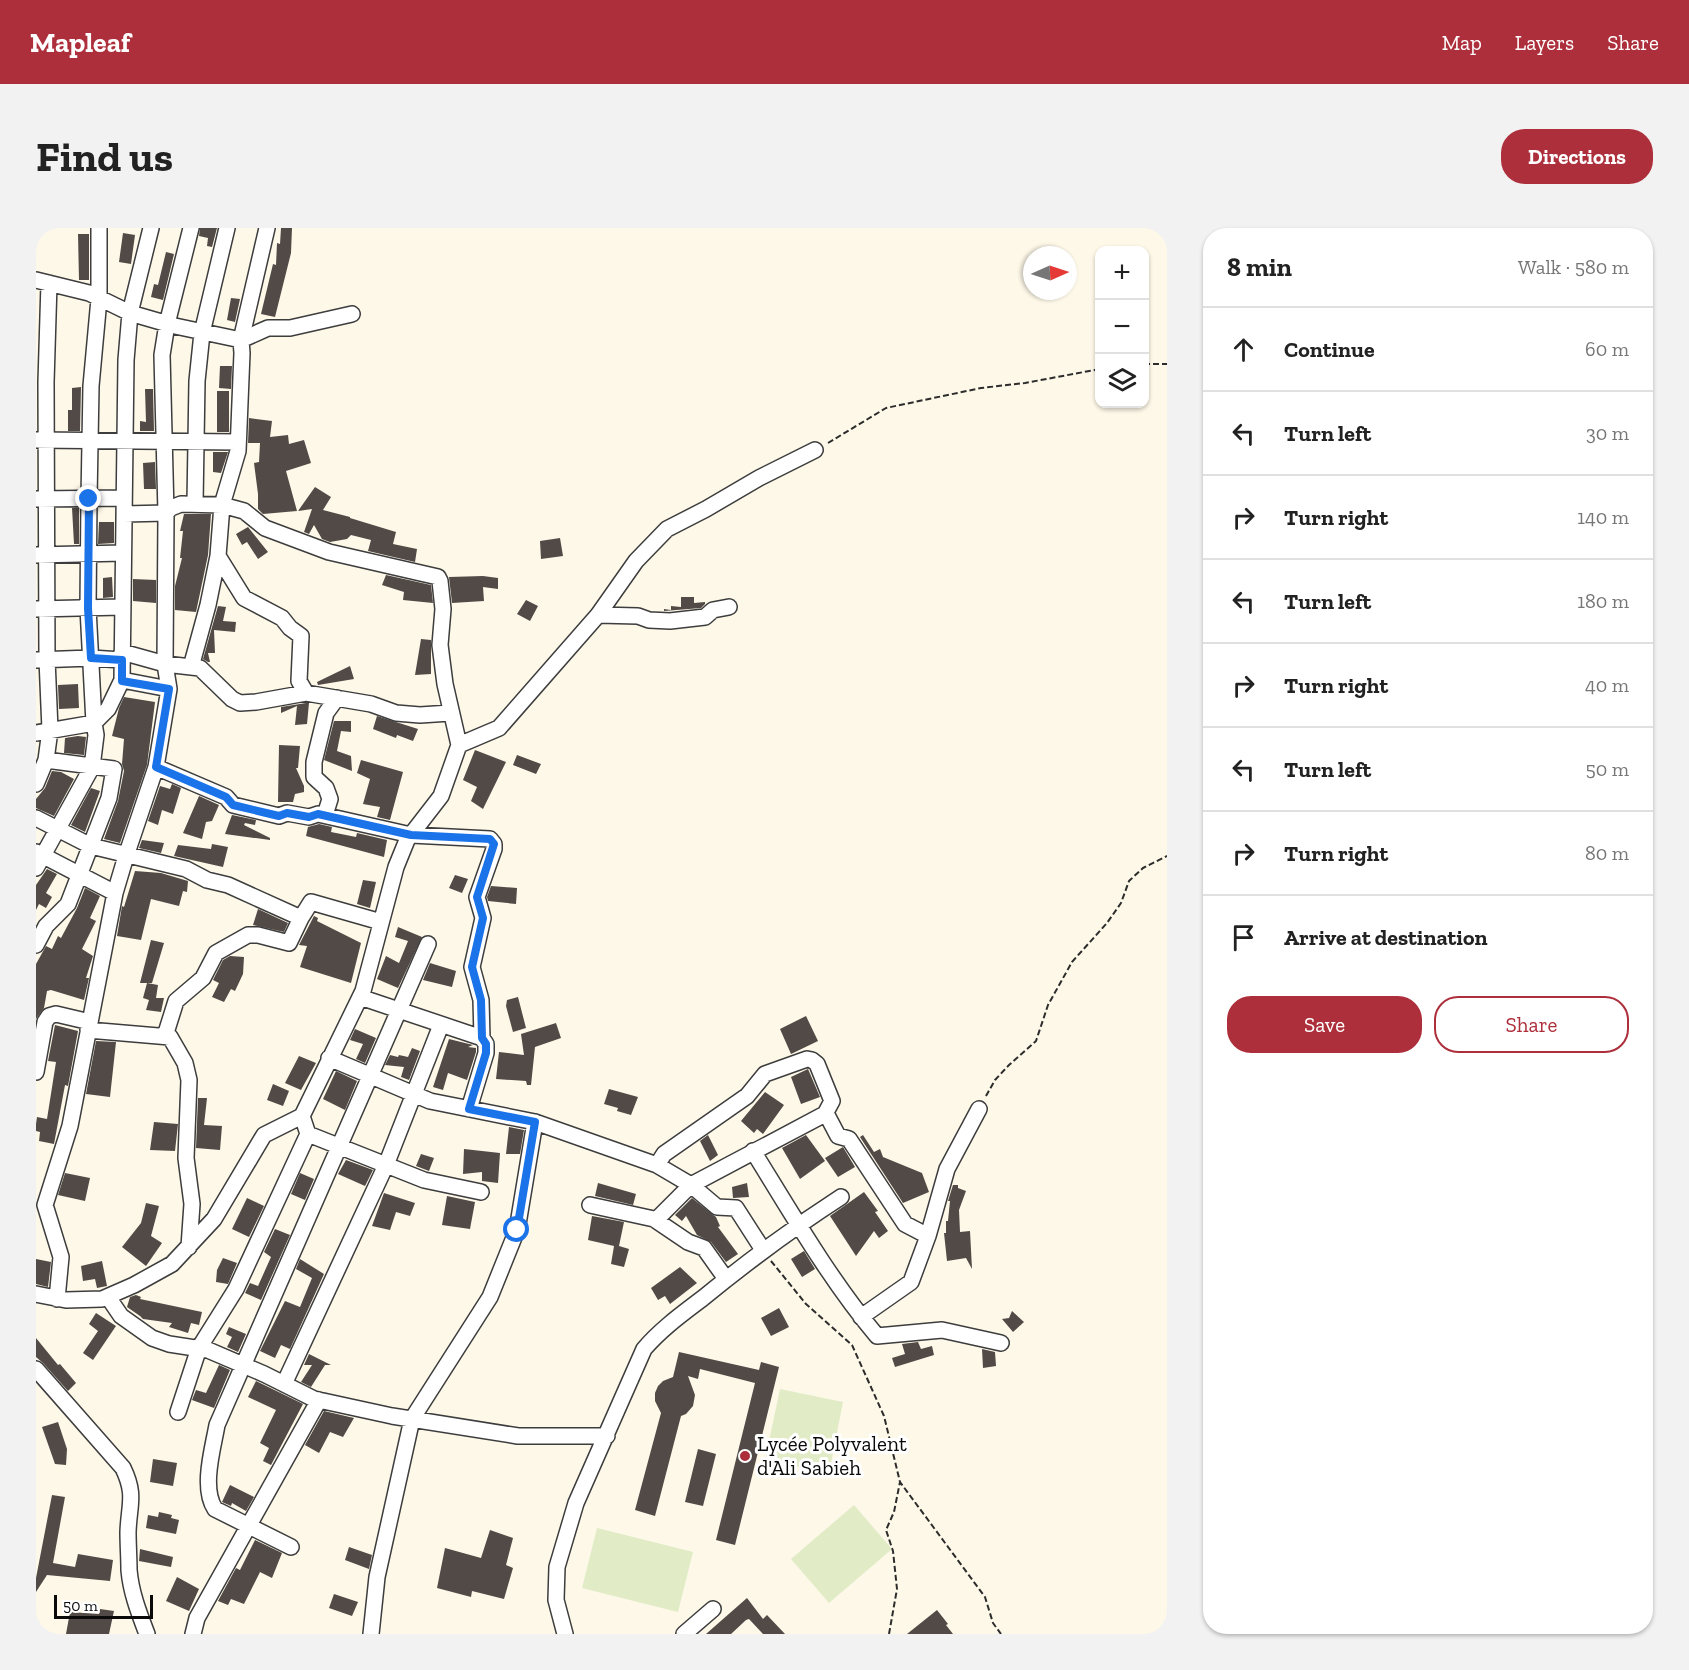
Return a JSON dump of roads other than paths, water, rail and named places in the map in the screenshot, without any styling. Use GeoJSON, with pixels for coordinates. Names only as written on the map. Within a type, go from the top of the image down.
{"type":"FeatureCollection","features":[{"type":"Feature","properties":{"kind":"street"},"geometry":{"type":"LineString","coordinates":[[99,228],[99,299],[90,441],[88,608],[96,735],[92,767],[58,830],[38,859],[80,875],[115,893]]}},
{"type":"Feature","properties":{"kind":"street"},"geometry":{"type":"LineString","coordinates":[[43,732],[94,723],[108,709],[122,681],[126,360],[130,313],[151,228]]}},
{"type":"Feature","properties":{"kind":"street"},"geometry":{"type":"LineString","coordinates":[[57,1299],[61,1257],[45,1205],[70,1126],[115,893],[156,767],[169,689],[165,664],[166,513],[162,355],[167,324],[191,228]]}},
{"type":"Feature","properties":{"kind":"street"},"geometry":{"type":"LineString","coordinates":[[195,503],[197,381],[202,333],[227,228]]}},
{"type":"Feature","properties":{"kind":"street"},"geometry":{"type":"LineString","coordinates":[[191,667],[208,605],[218,556],[222,505],[238,442],[241,340],[267,228]]}},
{"type":"Feature","properties":{"kind":"street"},"geometry":{"type":"LineString","coordinates":[[36,784],[46,760],[43,732],[41,609],[43,281],[88,293],[130,313],[202,333],[241,340],[268,328],[290,328],[352,314]]}},
{"type":"Feature","properties":{"kind":"street"},"geometry":{"type":"LineString","coordinates":[[41,440],[238,442]]}},
{"type":"Feature","properties":{"kind":"street"},"geometry":{"type":"LineString","coordinates":[[459,745],[499,728],[598,615],[636,561],[667,529],[815,450]]}},
{"type":"Feature","properties":{"kind":"street"},"geometry":{"type":"LineString","coordinates":[[41,499],[124,498]]}},
{"type":"Feature","properties":{"kind":"street"},"geometry":{"type":"LineString","coordinates":[[36,1294],[66,1300],[108,1297],[172,1264],[214,1219],[264,1136],[302,1116],[360,997],[396,867],[411,835],[441,796],[459,745],[450,713],[440,645],[443,609],[438,577],[329,552],[265,528],[244,511],[222,505],[195,503],[178,505],[166,513],[124,514]]}},
{"type":"Feature","properties":{"kind":"street"},"geometry":{"type":"LineString","coordinates":[[41,555],[123,553]]}},
{"type":"Feature","properties":{"kind":"street"},"geometry":{"type":"LineString","coordinates":[[218,556],[244,598],[282,618],[301,636],[299,681],[306,693]]}},
{"type":"Feature","properties":{"kind":"street"},"geometry":{"type":"LineString","coordinates":[[41,609],[122,607]]}},
{"type":"Feature","properties":{"kind":"street"},"geometry":{"type":"LineString","coordinates":[[598,615],[638,616],[649,620],[670,621],[705,617],[713,610],[729,607]]}},
{"type":"Feature","properties":{"kind":"street"},"geometry":{"type":"LineString","coordinates":[[42,660],[122,656],[200,668],[232,699],[240,703],[306,693],[371,704],[396,713],[420,715],[450,713]]}},
{"type":"Feature","properties":{"kind":"street"},"geometry":{"type":"LineString","coordinates":[[122,681],[169,689]]}},
{"type":"Feature","properties":{"kind":"street"},"geometry":{"type":"LineString","coordinates":[[325,815],[330,799],[326,788],[314,777],[314,762],[326,713],[336,698]]}},
{"type":"Feature","properties":{"kind":"street"},"geometry":{"type":"LineString","coordinates":[[36,945],[46,926],[68,904],[109,798],[114,769],[46,760]]}},
{"type":"Feature","properties":{"kind":"street"},"geometry":{"type":"LineString","coordinates":[[156,767],[226,797],[233,805],[279,816],[287,813],[309,817],[318,814],[411,835],[490,839],[494,844],[477,897],[483,918],[472,967],[481,1000],[482,1038],[486,1044],[486,1053],[469,1109]]}},
{"type":"Feature","properties":{"kind":"street"},"geometry":{"type":"LineString","coordinates":[[36,818],[91,846],[126,856],[186,868],[207,880],[228,885],[301,918]]}},
{"type":"Feature","properties":{"kind":"street"},"geometry":{"type":"LineString","coordinates":[[165,1036],[176,1001],[203,978],[216,952],[248,935],[258,935],[289,943],[311,902],[381,922]]}},
{"type":"Feature","properties":{"kind":"street"},"geometry":{"type":"LineString","coordinates":[[291,1547],[215,1509],[210,1500],[209,1467],[217,1425],[428,944]]}},
{"type":"Feature","properties":{"kind":"street"},"geometry":{"type":"LineString","coordinates":[[360,997],[482,1038]]}},
{"type":"Feature","properties":{"kind":"street"},"geometry":{"type":"LineString","coordinates":[[36,1072],[45,1022],[49,1016],[56,1014],[89,1026],[170,1037],[185,1063],[189,1080],[186,1158],[192,1203],[189,1246]]}},
{"type":"Feature","properties":{"kind":"street"},"geometry":{"type":"LineString","coordinates":[[284,1384],[386,1165],[441,1025]]}},
{"type":"Feature","properties":{"kind":"street"},"geometry":{"type":"LineString","coordinates":[[330,1058],[430,1101],[535,1122],[657,1165],[691,1185],[717,1207],[736,1208],[763,1250]]}},
{"type":"Feature","properties":{"kind":"street"},"geometry":{"type":"LineString","coordinates":[[656,1220],[691,1185],[825,1114],[832,1101],[817,1064],[807,1059],[765,1074],[747,1096],[664,1154],[657,1165]]}},
{"type":"Feature","properties":{"kind":"street"},"geometry":{"type":"LineString","coordinates":[[861,1317],[911,1282],[928,1236],[947,1169],[979,1109]]}},
{"type":"Feature","properties":{"kind":"street"},"geometry":{"type":"LineString","coordinates":[[825,1114],[838,1136],[849,1139],[905,1224],[928,1236]]}},
{"type":"Feature","properties":{"kind":"street"},"geometry":{"type":"LineString","coordinates":[[178,1412],[199,1348],[236,1288],[308,1134],[302,1116]]}},
{"type":"Feature","properties":{"kind":"street"},"geometry":{"type":"LineString","coordinates":[[371,1634],[377,1577],[412,1419],[490,1297],[517,1230],[535,1122]]}},
{"type":"Feature","properties":{"kind":"street"},"geometry":{"type":"LineString","coordinates":[[308,1134],[424,1180],[481,1192]]}},
{"type":"Feature","properties":{"kind":"street"},"geometry":{"type":"LineString","coordinates":[[753,1151],[799,1225],[861,1317],[877,1336],[942,1330],[1001,1343]]}},
{"type":"Feature","properties":{"kind":"street"},"geometry":{"type":"LineString","coordinates":[[565,1634],[556,1600],[557,1567],[576,1503],[644,1349],[655,1336],[763,1250],[841,1197]]}},
{"type":"Feature","properties":{"kind":"street"},"geometry":{"type":"LineString","coordinates":[[590,1205],[656,1220],[688,1242],[704,1248],[726,1279]]}},
{"type":"Feature","properties":{"kind":"street"},"geometry":{"type":"LineString","coordinates":[[108,1297],[121,1316],[152,1338],[169,1344],[199,1348],[243,1365],[319,1400],[412,1419],[518,1436],[607,1436]]}},
{"type":"Feature","properties":{"kind":"street"},"geometry":{"type":"LineString","coordinates":[[36,1369],[123,1468],[130,1482],[132,1496],[128,1532],[129,1572],[134,1599],[147,1634]]}},
{"type":"Feature","properties":{"kind":"street"},"geometry":{"type":"LineString","coordinates":[[193,1634],[196,1618],[319,1400]]}},
{"type":"Feature","properties":{"kind":"street"},"geometry":{"type":"LineString","coordinates":[[684,1634],[713,1609]]}},
{"type":"Feature","properties":{"kind":"place","name":"Lycée Polyvalent d'Ali Sabieh"},"geometry":{"type":"Point","coordinates":[745,1456]}}]}
